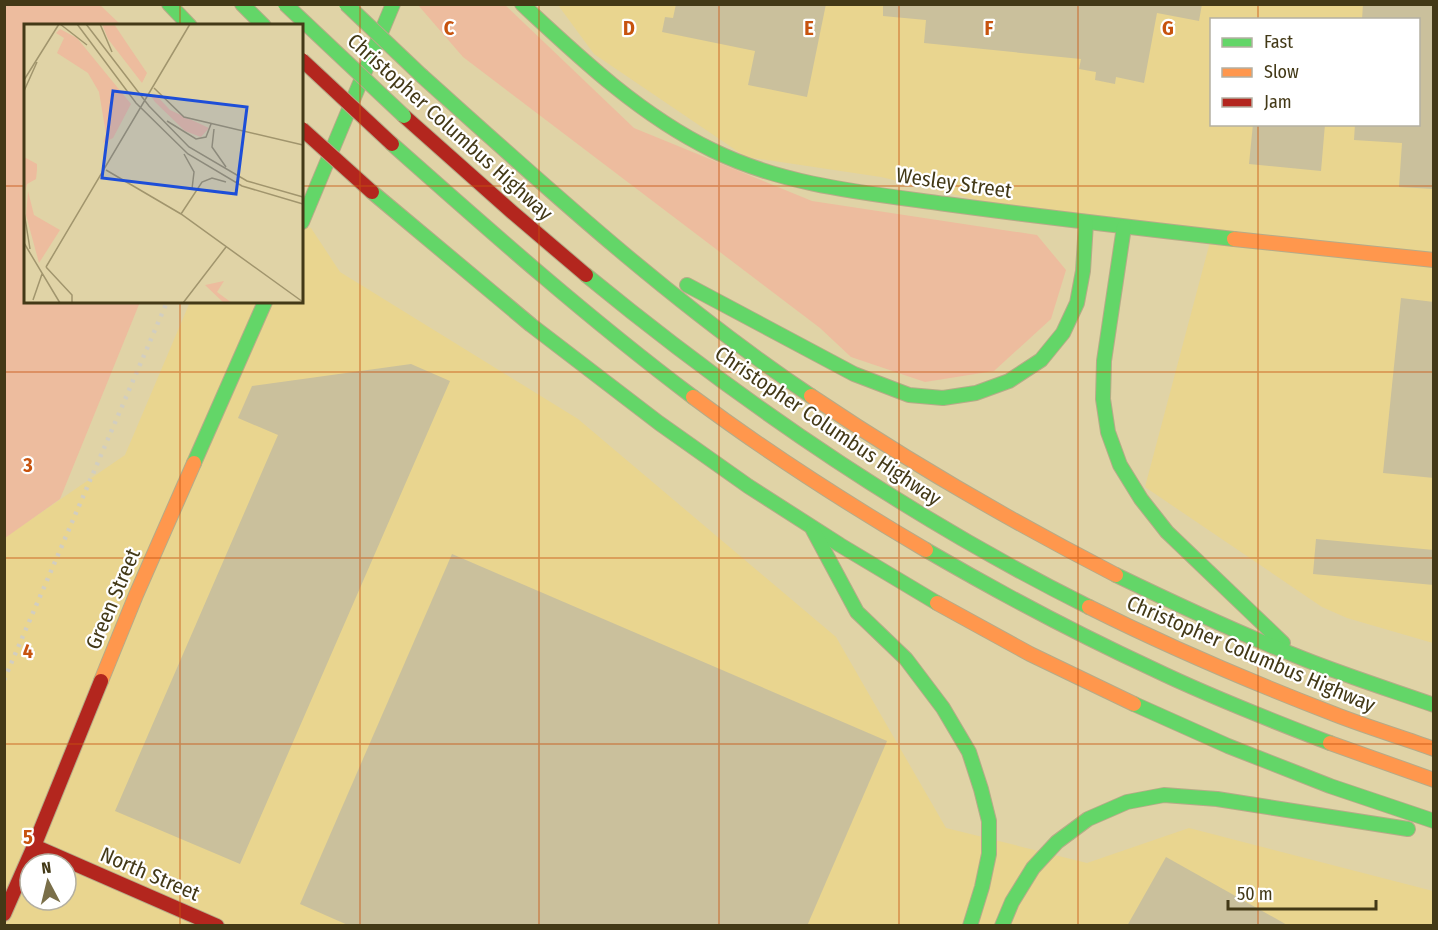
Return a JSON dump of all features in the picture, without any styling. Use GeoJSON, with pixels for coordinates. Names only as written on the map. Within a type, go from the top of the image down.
{"type":"FeatureCollection","features":[{"type":"Feature","properties":{"kind":"main road"},"geometry":{"type":"LineString","coordinates":[[169,4],[188,24]]}},
{"type":"Feature","properties":{"kind":"main road"},"geometry":{"type":"LineString","coordinates":[[242,4],[262,24]]}},
{"type":"Feature","properties":{"kind":"main road","name":"Christopher Columbus Highway"},"geometry":{"type":"LineString","coordinates":[[285,4],[404,116],[532,230],[642,322],[758,408],[876,488],[999,561],[1182,652],[1327,711],[1434,749]]}},
{"type":"Feature","properties":{"kind":"main road","name":"Christopher Columbus Highway"},"geometry":{"type":"LineString","coordinates":[[346,4],[422,76],[618,249],[789,382],[858,428],[970,496],[1095,565],[1296,655],[1434,705]]}},
{"type":"Feature","properties":{"kind":"main road"},"geometry":{"type":"LineString","coordinates":[[303,220],[393,4]]}},
{"type":"Feature","properties":{"kind":"main road","name":"Wesley Street"},"geometry":{"type":"LineString","coordinates":[[522,4],[601,75],[679,132],[712,151],[750,167],[791,180],[1086,223],[1434,260]]}},
{"type":"Feature","properties":{"kind":"main road"},"geometry":{"type":"LineString","coordinates":[[303,61],[392,144],[548,280],[719,416],[839,498],[1029,609],[1159,673],[1295,730],[1434,780]]}},
{"type":"Feature","properties":{"kind":"main road"},"geometry":{"type":"LineString","coordinates":[[303,130],[372,192],[554,344],[660,424],[812,528],[880,570],[1057,667],[1167,719],[1266,761],[1434,821]]}},
{"type":"Feature","properties":{"kind":"main road"},"geometry":{"type":"LineString","coordinates":[[618,249],[854,374],[909,395],[943,398],[976,393],[1009,381],[1041,360],[1063,333],[1077,303],[1083,271],[1086,223]]}},
{"type":"Feature","properties":{"kind":"main road"},"geometry":{"type":"LineString","coordinates":[[1124,227],[1104,361],[1103,389],[1108,432],[1120,465],[1141,499],[1167,532],[1296,655]]}},
{"type":"Feature","properties":{"kind":"main road","name":"Green Street"},"geometry":{"type":"LineString","coordinates":[[4,914],[136,595],[265,303]]}},
{"type":"Feature","properties":{"kind":"main road"},"geometry":{"type":"LineString","coordinates":[[812,528],[857,612],[906,659],[943,708],[969,752],[988,821],[988,854],[982,887],[970,926]]}},
{"type":"Feature","properties":{"kind":"main road"},"geometry":{"type":"LineString","coordinates":[[1002,926],[1012,902],[1033,868],[1057,842],[1088,819],[1127,802],[1164,795],[1217,799],[1434,833]]}},
{"type":"Feature","properties":{"kind":"main road","name":"North Street"},"geometry":{"type":"LineString","coordinates":[[34,846],[217,926]]}},
{"type":"Feature","properties":{"kind":"shaded area"},"geometry":{"type":"Polygon","coordinates":[[[5,4],[100,5],[120,24],[24,24],[24,303],[140,303],[60,499],[5,538],[5,4]]]}},
{"type":"Feature","properties":{"kind":"shaded area"},"geometry":{"type":"Polygon","coordinates":[[[418,5],[505,5],[634,128],[812,201],[1037,235],[1066,270],[1051,319],[994,371],[925,382],[851,357],[820,328],[463,57],[418,5]]]}},
{"type":"Feature","properties":{"kind":"shaded area"},"geometry":{"type":"Polygon","coordinates":[[[558,5],[1433,5],[1433,643],[1347,618],[1322,607],[1145,487],[1210,242],[1096,228],[881,177],[746,157],[594,54],[558,5]]]}},
{"type":"Feature","properties":{"kind":"shaded area"},"geometry":{"type":"Polygon","coordinates":[[[303,226],[311,228],[340,272],[578,419],[836,637],[946,828],[1087,863],[1189,828],[1433,891],[1433,925],[5,925],[4,538],[125,455],[190,303],[303,303],[303,226]]]}},
{"type":"Feature","properties":{"kind":"building"},"geometry":{"type":"Polygon","coordinates":[[[676,4],[826,4],[807,97],[748,85],[755,51],[662,32],[665,17],[673,18],[676,4]]]}},
{"type":"Feature","properties":{"kind":"building"},"geometry":{"type":"Polygon","coordinates":[[[883,4],[1202,4],[1199,21],[1157,13],[1144,83],[1116,77],[1115,84],[1095,80],[1096,72],[1079,69],[1081,59],[924,43],[926,20],[883,16],[883,4]]]}},
{"type":"Feature","properties":{"kind":"building"},"geometry":{"type":"Polygon","coordinates":[[[1363,4],[1434,4],[1434,189],[1399,187],[1402,143],[1354,140],[1355,126],[1420,126],[1420,18],[1362,18],[1363,4]]]}},
{"type":"Feature","properties":{"kind":"building"},"geometry":{"type":"Polygon","coordinates":[[[1253,126],[1325,126],[1321,171],[1249,164],[1253,126]]]}},
{"type":"Feature","properties":{"kind":"building"},"geometry":{"type":"Polygon","coordinates":[[[1401,298],[1434,302],[1434,478],[1383,473],[1401,298]]]}},
{"type":"Feature","properties":{"kind":"building"},"geometry":{"type":"Polygon","coordinates":[[[411,364],[450,381],[240,864],[115,811],[278,435],[238,418],[252,386],[411,364]]]}},
{"type":"Feature","properties":{"kind":"building"},"geometry":{"type":"Polygon","coordinates":[[[1316,539],[1434,550],[1434,585],[1313,574],[1316,539]]]}},
{"type":"Feature","properties":{"kind":"building"},"geometry":{"type":"Polygon","coordinates":[[[452,554],[887,741],[807,926],[350,926],[300,904],[452,554]]]}},
{"type":"Feature","properties":{"kind":"building"},"geometry":{"type":"Polygon","coordinates":[[[1166,857],[1289,926],[1127,926],[1166,857]]]}},
{"type":"Feature","properties":{"kind":"railway"},"geometry":{"type":"LineString","coordinates":[[287,24],[295,4]]}},
{"type":"Feature","properties":{"kind":"railway"},"geometry":{"type":"LineString","coordinates":[[4,680],[167,303]]}},
{"type":"Feature","properties":{"kind":"traffic: fast"},"geometry":{"type":"LineString","coordinates":[[169,4],[188,24]]}},
{"type":"Feature","properties":{"kind":"traffic: fast"},"geometry":{"type":"LineString","coordinates":[[242,4],[262,24]]}},
{"type":"Feature","properties":{"kind":"traffic: fast"},"geometry":{"type":"LineString","coordinates":[[285,4],[404,116]]}},
{"type":"Feature","properties":{"kind":"traffic: fast"},"geometry":{"type":"LineString","coordinates":[[346,4],[422,76]]}},
{"type":"Feature","properties":{"kind":"traffic: fast"},"geometry":{"type":"LineString","coordinates":[[303,220],[393,4]]}},
{"type":"Feature","properties":{"kind":"traffic: fast"},"geometry":{"type":"LineString","coordinates":[[522,4],[589,65],[660,120],[712,150],[768,172],[826,186],[886,196],[1234,239]]}},
{"type":"Feature","properties":{"kind":"traffic: fast"},"geometry":{"type":"LineString","coordinates":[[422,76],[563,202],[659,283],[759,360],[811,396]]}},
{"type":"Feature","properties":{"kind":"traffic: fast"},"geometry":{"type":"LineString","coordinates":[[392,144],[577,305],[693,397]]}},
{"type":"Feature","properties":{"kind":"traffic: fast"},"geometry":{"type":"LineString","coordinates":[[372,192],[531,325],[659,423],[748,486],[937,603]]}},
{"type":"Feature","properties":{"kind":"traffic: fast"},"geometry":{"type":"LineString","coordinates":[[687,285],[854,374],[909,395],[943,398],[976,393],[1009,381],[1041,360],[1063,333],[1077,303],[1083,271],[1086,223]]}},
{"type":"Feature","properties":{"kind":"traffic: fast"},"geometry":{"type":"LineString","coordinates":[[1124,227],[1104,361],[1103,399],[1108,432],[1120,465],[1141,499],[1167,532],[1283,643]]}},
{"type":"Feature","properties":{"kind":"traffic: fast"},"geometry":{"type":"LineString","coordinates":[[586,275],[705,368],[828,455],[956,535],[1089,607]]}},
{"type":"Feature","properties":{"kind":"traffic: fast"},"geometry":{"type":"LineString","coordinates":[[194,463],[265,303]]}},
{"type":"Feature","properties":{"kind":"traffic: fast"},"geometry":{"type":"LineString","coordinates":[[813,530],[857,612],[906,659],[943,708],[969,752],[989,821],[989,854],[970,926]]}},
{"type":"Feature","properties":{"kind":"traffic: fast"},"geometry":{"type":"LineString","coordinates":[[926,550],[1038,612],[1124,655],[1219,699],[1330,743]]}},
{"type":"Feature","properties":{"kind":"traffic: fast"},"geometry":{"type":"LineString","coordinates":[[1116,575],[1209,619],[1280,649],[1434,705]]}},
{"type":"Feature","properties":{"kind":"traffic: fast"},"geometry":{"type":"LineString","coordinates":[[1134,704],[1228,746],[1330,786],[1434,821]]}},
{"type":"Feature","properties":{"kind":"traffic: fast"},"geometry":{"type":"LineString","coordinates":[[1002,926],[1012,902],[1033,868],[1057,842],[1088,819],[1127,802],[1164,795],[1217,799],[1408,829]]}},
{"type":"Feature","properties":{"kind":"traffic: slow"},"geometry":{"type":"LineString","coordinates":[[1234,239],[1434,260]]}},
{"type":"Feature","properties":{"kind":"traffic: slow"},"geometry":{"type":"LineString","coordinates":[[811,396],[961,490],[1116,575]]}},
{"type":"Feature","properties":{"kind":"traffic: slow"},"geometry":{"type":"LineString","coordinates":[[693,397],[808,477],[926,550]]}},
{"type":"Feature","properties":{"kind":"traffic: slow"},"geometry":{"type":"LineString","coordinates":[[101,681],[194,463]]}},
{"type":"Feature","properties":{"kind":"traffic: slow"},"geometry":{"type":"LineString","coordinates":[[937,603],[1030,654],[1134,704]]}},
{"type":"Feature","properties":{"kind":"traffic: slow"},"geometry":{"type":"LineString","coordinates":[[1089,607],[1180,650],[1272,689],[1346,719],[1434,749]]}},
{"type":"Feature","properties":{"kind":"traffic: slow"},"geometry":{"type":"LineString","coordinates":[[1330,743],[1434,780]]}},
{"type":"Feature","properties":{"kind":"traffic: jam"},"geometry":{"type":"LineString","coordinates":[[303,61],[392,144]]}},
{"type":"Feature","properties":{"kind":"traffic: jam"},"geometry":{"type":"LineString","coordinates":[[404,116],[586,275]]}},
{"type":"Feature","properties":{"kind":"traffic: jam"},"geometry":{"type":"LineString","coordinates":[[303,130],[372,192]]}},
{"type":"Feature","properties":{"kind":"traffic: jam"},"geometry":{"type":"LineString","coordinates":[[4,914],[101,681]]}},
{"type":"Feature","properties":{"kind":"traffic: jam"},"geometry":{"type":"LineString","coordinates":[[34,846],[217,926]]}}]}
